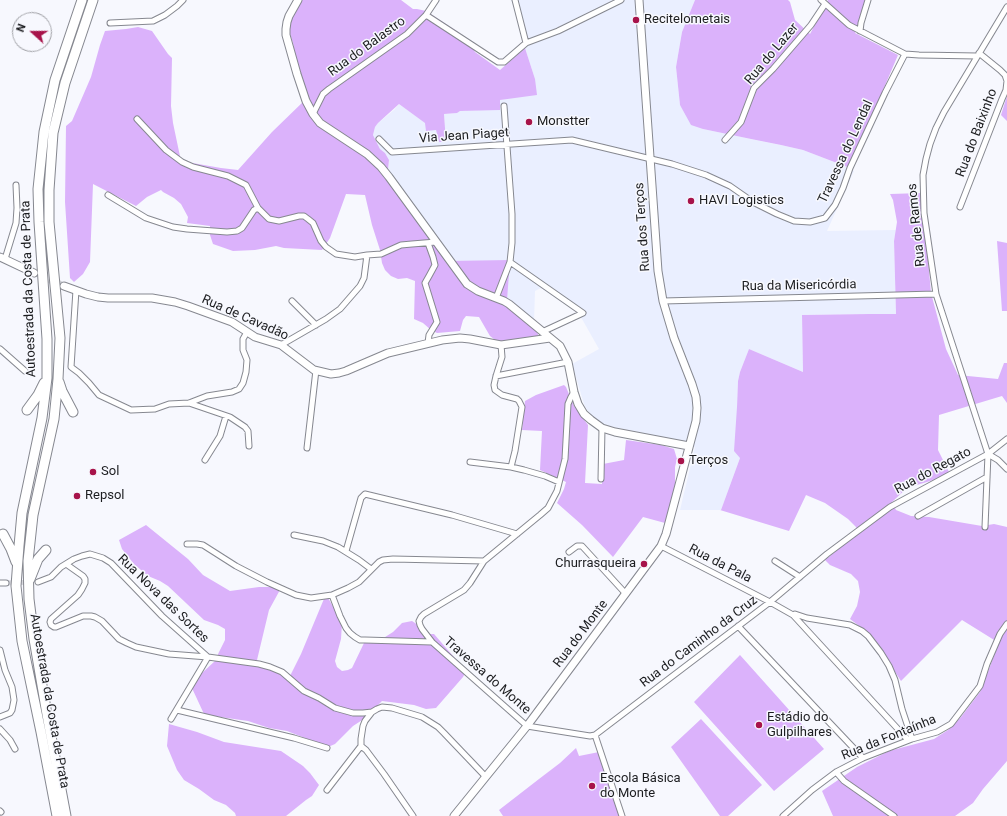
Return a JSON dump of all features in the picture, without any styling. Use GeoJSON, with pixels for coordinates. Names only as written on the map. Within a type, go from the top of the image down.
{"type":"FeatureCollection","features":[{"type":"Feature","properties":{"kind":"highway","name":"Autoestrada da Costa de Prata"},"geometry":{"type":"LineString","coordinates":[[56,816],[41,732],[22,641],[16,586],[22,514],[42,418],[47,378],[47,339],[39,222],[39,182],[44,132],[55,80],[82,0]]}},
{"type":"Feature","properties":{"kind":"highway","name":"Autoestrada da Costa de Prata"},"geometry":{"type":"LineString","coordinates":[[66,816],[34,639],[29,599],[28,561],[33,515],[54,419],[58,379],[60,338],[49,222],[49,190],[53,133],[65,83],[93,0]]}},
{"type":"Feature","properties":{"kind":"highway"},"geometry":{"type":"LineString","coordinates":[[27,410],[38,395],[47,378]]}},
{"type":"Feature","properties":{"kind":"highway"},"geometry":{"type":"LineString","coordinates":[[58,379],[72,412]]}},
{"type":"Feature","properties":{"kind":"highway"},"geometry":{"type":"LineString","coordinates":[[3,534],[17,564]]}},
{"type":"Feature","properties":{"kind":"highway"},"geometry":{"type":"LineString","coordinates":[[28,584],[38,559],[46,550]]}},
{"type":"Feature","properties":{"kind":"street"},"geometry":{"type":"LineString","coordinates":[[110,23],[153,21],[165,15],[183,0]]}},
{"type":"Feature","properties":{"kind":"street"},"geometry":{"type":"LineString","coordinates":[[298,0],[289,16],[286,35],[306,101],[320,123],[367,154],[381,167],[467,284],[478,291],[504,301],[514,307],[560,346],[566,356],[574,392],[578,404],[584,414],[606,430],[689,446]]}},
{"type":"Feature","properties":{"kind":"street","name":"Rua do Balastro"},"geometry":{"type":"LineString","coordinates":[[313,114],[323,94],[329,88],[407,34],[426,15],[436,0]]}},
{"type":"Feature","properties":{"kind":"street"},"geometry":{"type":"LineString","coordinates":[[514,0],[526,43]]}},
{"type":"Feature","properties":{"kind":"street"},"geometry":{"type":"LineString","coordinates":[[426,15],[498,62],[504,62],[526,43],[558,31],[621,0]]}},
{"type":"Feature","properties":{"kind":"street","name":"Rua dos Terços"},"geometry":{"type":"LineString","coordinates":[[640,0],[658,271],[663,301],[674,338],[696,397],[696,421],[689,446]]}},
{"type":"Feature","properties":{"kind":"street"},"geometry":{"type":"LineString","coordinates":[[860,31],[868,0]]}},
{"type":"Feature","properties":{"kind":"street"},"geometry":{"type":"LineString","coordinates":[[823,2],[849,25],[905,54],[919,56],[978,54]]}},
{"type":"Feature","properties":{"kind":"street","name":"Rua do Lazer"},"geometry":{"type":"LineString","coordinates":[[725,140],[741,122],[754,88],[773,69],[811,24],[823,2]]}},
{"type":"Feature","properties":{"kind":"street","name":"Rua de Ramos"},"geometry":{"type":"LineString","coordinates":[[988,454],[936,294],[924,213],[923,175],[926,159],[936,128],[951,99],[1007,7]]}},
{"type":"Feature","properties":{"kind":"street","name":"Travessa do Lendal"},"geometry":{"type":"LineString","coordinates":[[650,159],[678,166],[724,183],[753,202],[794,222],[810,222],[826,218],[835,205],[850,168],[905,54]]}},
{"type":"Feature","properties":{"kind":"street","name":"Rua do Baixinho"},"geometry":{"type":"LineString","coordinates":[[960,207],[1006,90],[1007,81],[1005,75],[978,54]]}},
{"type":"Feature","properties":{"kind":"street"},"geometry":{"type":"LineString","coordinates":[[496,298],[510,262],[512,228],[504,106]]}},
{"type":"Feature","properties":{"kind":"street"},"geometry":{"type":"LineString","coordinates":[[137,119],[166,150],[182,162],[193,167],[228,176],[246,185],[258,208],[270,219],[279,221],[304,216],[313,223],[321,241],[326,248],[336,254],[355,257],[381,254],[401,245],[436,242]]}},
{"type":"Feature","properties":{"kind":"street","name":"Via Jean Piaget"},"geometry":{"type":"LineString","coordinates":[[379,139],[392,152],[572,140],[650,159]]}},
{"type":"Feature","properties":{"kind":"street"},"geometry":{"type":"LineString","coordinates":[[16,185],[16,223],[3,258],[34,273]]}},
{"type":"Feature","properties":{"kind":"street"},"geometry":{"type":"LineString","coordinates":[[108,195],[146,218],[173,227],[187,229],[227,232],[237,231],[242,228],[254,210],[258,208]]}},
{"type":"Feature","properties":{"kind":"street"},"geometry":{"type":"LineString","coordinates":[[428,242],[435,265],[425,283],[437,322],[429,335],[428,343]]}},
{"type":"Feature","properties":{"kind":"street"},"geometry":{"type":"LineString","coordinates":[[281,345],[326,319],[340,309],[360,286],[364,278],[367,255]]}},
{"type":"Feature","properties":{"kind":"street"},"geometry":{"type":"LineString","coordinates":[[510,262],[583,313],[542,332]]}},
{"type":"Feature","properties":{"kind":"street","name":"Rua de Cavadão"},"geometry":{"type":"LineString","coordinates":[[64,286],[92,295],[108,298],[148,298],[175,302],[226,319],[238,325],[255,337],[281,345],[316,370],[331,374],[346,371],[388,353],[442,340],[460,338],[501,345],[550,338]]}},
{"type":"Feature","properties":{"kind":"street"},"geometry":{"type":"LineString","coordinates":[[76,290],[71,367],[80,373],[99,395],[131,410],[155,409],[169,404],[189,402],[207,396],[232,392],[239,389],[246,372],[247,360],[243,350],[244,339],[247,332]]}},
{"type":"Feature","properties":{"kind":"street","name":"Rua da Misericórdia"},"geometry":{"type":"LineString","coordinates":[[663,301],[936,294]]}},
{"type":"Feature","properties":{"kind":"street"},"geometry":{"type":"LineString","coordinates":[[292,301],[316,325]]}},
{"type":"Feature","properties":{"kind":"street"},"geometry":{"type":"LineString","coordinates":[[501,345],[502,357],[494,385],[496,390],[502,395],[520,401],[522,407],[511,467]]}},
{"type":"Feature","properties":{"kind":"street"},"geometry":{"type":"LineString","coordinates":[[0,349],[25,371]]}},
{"type":"Feature","properties":{"kind":"street"},"geometry":{"type":"LineString","coordinates":[[496,376],[568,362]]}},
{"type":"Feature","properties":{"kind":"street"},"geometry":{"type":"LineString","coordinates":[[307,448],[316,370]]}},
{"type":"Feature","properties":{"kind":"street"},"geometry":{"type":"LineString","coordinates":[[187,544],[197,544],[207,547],[236,566],[267,582],[296,595],[311,598],[332,595],[348,588],[359,582],[379,562],[393,559],[484,561],[548,508],[553,500],[565,459],[568,404],[574,392]]}},
{"type":"Feature","properties":{"kind":"street"},"geometry":{"type":"LineString","coordinates":[[189,402],[226,416],[246,428],[249,446]]}},
{"type":"Feature","properties":{"kind":"street"},"geometry":{"type":"LineString","coordinates":[[205,460],[220,436],[226,416]]}},
{"type":"Feature","properties":{"kind":"street"},"geometry":{"type":"LineString","coordinates":[[601,479],[602,428]]}},
{"type":"Feature","properties":{"kind":"street","name":"Rua do Regato"},"geometry":{"type":"LineString","coordinates":[[869,522],[890,507],[988,454],[1007,439]]}},
{"type":"Feature","properties":{"kind":"street","name":"Rua do Monte"},"geometry":{"type":"LineString","coordinates":[[454,816],[527,726],[661,546],[666,534],[689,446]]}},
{"type":"Feature","properties":{"kind":"street"},"geometry":{"type":"LineString","coordinates":[[985,527],[988,454],[998,460],[1007,469]]}},
{"type":"Feature","properties":{"kind":"street"},"geometry":{"type":"LineString","coordinates":[[470,462],[511,467],[538,473],[559,482]]}},
{"type":"Feature","properties":{"kind":"street"},"geometry":{"type":"LineString","coordinates":[[918,516],[987,477]]}},
{"type":"Feature","properties":{"kind":"street"},"geometry":{"type":"LineString","coordinates":[[346,551],[361,498],[365,494],[452,515],[517,534]]}},
{"type":"Feature","properties":{"kind":"street","name":"Rua do Caminho da Cruz"},"geometry":{"type":"LineString","coordinates":[[595,735],[770,602],[827,554],[869,522]]}},
{"type":"Feature","properties":{"kind":"street"},"geometry":{"type":"LineString","coordinates":[[294,534],[332,544],[346,551],[371,569]]}},
{"type":"Feature","properties":{"kind":"street"},"geometry":{"type":"LineString","coordinates":[[569,552],[577,546],[580,545],[583,547],[626,594]]}},
{"type":"Feature","properties":{"kind":"street","name":"Rua da Pala"},"geometry":{"type":"LineString","coordinates":[[661,546],[793,615]]}},
{"type":"Feature","properties":{"kind":"street","name":"Rua Nova das Sortes"},"geometry":{"type":"LineString","coordinates":[[38,582],[51,577],[61,567],[74,559],[90,554],[103,558],[110,563],[162,616],[208,657]]}},
{"type":"Feature","properties":{"kind":"street","name":"Travessa do Monte"},"geometry":{"type":"LineString","coordinates":[[484,561],[464,590],[424,614],[419,621],[420,625],[432,642],[527,726]]}},
{"type":"Feature","properties":{"kind":"street"},"geometry":{"type":"LineString","coordinates":[[775,561],[800,576]]}},
{"type":"Feature","properties":{"kind":"street"},"geometry":{"type":"LineString","coordinates":[[66,564],[83,576],[85,583],[78,595],[51,619],[51,625],[54,627],[83,616],[91,616],[102,621],[127,644],[136,647],[169,654],[208,657],[259,664],[270,667],[282,672],[304,691],[335,708],[344,711],[363,713],[372,712],[382,707],[392,708],[422,717],[430,721],[444,733],[485,776]]}},
{"type":"Feature","properties":{"kind":"street"},"geometry":{"type":"LineString","coordinates":[[0,583],[6,583]]}},
{"type":"Feature","properties":{"kind":"street"},"geometry":{"type":"LineString","coordinates":[[332,595],[346,628],[360,640],[432,642]]}},
{"type":"Feature","properties":{"kind":"street"},"geometry":{"type":"LineString","coordinates":[[793,615],[795,614],[807,618],[850,625],[868,636],[881,653],[893,673],[910,740]]}},
{"type":"Feature","properties":{"kind":"street"},"geometry":{"type":"LineString","coordinates":[[793,615],[910,740]]}},
{"type":"Feature","properties":{"kind":"street","name":"Rua da Fontaínha"},"geometry":{"type":"LineString","coordinates":[[783,816],[812,790],[836,772],[863,758],[910,740],[937,732],[951,724],[980,686],[987,664],[1000,634],[1007,624]]}},
{"type":"Feature","properties":{"kind":"street"},"geometry":{"type":"LineString","coordinates":[[738,626],[863,758]]}},
{"type":"Feature","properties":{"kind":"street"},"geometry":{"type":"LineString","coordinates":[[0,650],[5,670],[12,686],[14,700],[10,713],[0,717]]}},
{"type":"Feature","properties":{"kind":"street"},"geometry":{"type":"LineString","coordinates":[[171,719],[208,657]]}},
{"type":"Feature","properties":{"kind":"street"},"geometry":{"type":"LineString","coordinates":[[177,710],[294,738],[327,748]]}},
{"type":"Feature","properties":{"kind":"street"},"geometry":{"type":"LineString","coordinates":[[372,712],[363,726],[361,739],[362,746],[384,774],[413,816]]}},
{"type":"Feature","properties":{"kind":"street"},"geometry":{"type":"LineString","coordinates":[[527,726],[590,736],[595,735],[622,816]]}},
{"type":"Feature","properties":{"kind":"street"},"geometry":{"type":"LineString","coordinates":[[0,729],[10,740],[15,749]]}},
{"type":"Feature","properties":{"kind":"street"},"geometry":{"type":"LineString","coordinates":[[327,790],[362,746]]}},
{"type":"Feature","properties":{"kind":"street"},"geometry":{"type":"LineString","coordinates":[[836,772],[844,781],[894,816]]}},
{"type":"Feature","properties":{"kind":"shaded area"},"geometry":{"type":"Polygon","coordinates":[[[299,0],[401,0],[413,9],[426,11],[458,32],[471,44],[475,52],[500,70],[525,48],[535,79],[537,95],[500,100],[500,110],[460,111],[457,113],[444,114],[446,142],[439,142],[436,130],[426,131],[425,123],[399,104],[378,123],[375,127],[373,135],[380,149],[385,153],[389,160],[387,179],[448,261],[510,260],[507,300],[536,329],[539,337],[537,343],[526,346],[499,343],[490,336],[479,317],[466,316],[463,320],[460,331],[437,333],[423,323],[414,319],[415,281],[407,278],[398,279],[391,276],[385,270],[365,195],[346,194],[330,238],[322,250],[284,248],[276,246],[255,250],[233,251],[213,244],[210,235],[210,226],[187,223],[188,217],[181,204],[161,190],[147,197],[136,206],[93,184],[90,262],[83,274],[74,282],[70,278],[65,202],[66,126],[72,121],[91,77],[105,31],[138,27],[152,31],[172,58],[171,106],[181,161],[238,170],[272,132],[306,99],[289,31],[292,15],[299,0]]]}},
{"type":"Feature","properties":{"kind":"shaded area"},"geometry":{"type":"Polygon","coordinates":[[[511,0],[695,0],[682,32],[676,67],[680,105],[703,129],[803,150],[850,168],[854,171],[827,231],[896,230],[894,241],[896,314],[802,315],[803,372],[749,349],[738,381],[737,407],[740,458],[721,510],[680,510],[695,447],[679,447],[680,441],[609,426],[591,415],[587,410],[572,364],[599,349],[582,319],[575,311],[541,288],[535,291],[534,322],[532,323],[468,261],[448,261],[387,178],[389,160],[385,153],[380,149],[373,135],[375,127],[378,123],[399,104],[436,130],[439,142],[446,142],[444,114],[456,113],[460,111],[500,109],[500,100],[508,98],[535,79],[511,0]]]}},
{"type":"Feature","properties":{"kind":"shaded area"},"geometry":{"type":"Polygon","coordinates":[[[695,0],[788,0],[790,2],[795,20],[810,34],[828,0],[866,0],[855,33],[898,55],[850,168],[803,150],[703,129],[691,125],[680,105],[676,67],[682,32],[695,0]]]}},
{"type":"Feature","properties":{"kind":"shaded area"},"geometry":{"type":"Polygon","coordinates":[[[1007,96],[1007,121],[1001,115],[1007,96]]]}},
{"type":"Feature","properties":{"kind":"shaded area"},"geometry":{"type":"Polygon","coordinates":[[[922,193],[931,293],[946,349],[958,375],[998,379],[1004,363],[1007,363],[1007,403],[1002,396],[939,415],[938,450],[951,476],[907,488],[892,502],[896,510],[911,516],[929,517],[982,526],[994,524],[1007,527],[1007,761],[973,803],[955,816],[833,816],[822,791],[857,767],[889,751],[934,739],[948,730],[961,717],[980,692],[999,643],[962,620],[901,681],[870,634],[850,619],[857,606],[860,592],[858,581],[851,574],[830,565],[825,560],[858,533],[856,527],[848,519],[825,503],[806,495],[789,531],[720,510],[740,458],[734,451],[738,381],[749,349],[803,372],[802,315],[896,314],[894,241],[897,222],[893,200],[890,194],[922,193]]]}},
{"type":"Feature","properties":{"kind":"shaded area"},"geometry":{"type":"Polygon","coordinates":[[[997,241],[1007,243],[1007,311],[1002,311],[997,241]]]}},
{"type":"Feature","properties":{"kind":"shaded area"},"geometry":{"type":"Polygon","coordinates":[[[564,385],[574,406],[588,425],[585,483],[602,484],[603,464],[624,460],[626,440],[661,445],[674,449],[677,459],[672,503],[665,523],[643,517],[613,557],[582,525],[557,503],[566,482],[540,470],[542,431],[522,430],[525,401],[536,395],[564,385]]]}},
{"type":"Feature","properties":{"kind":"shaded area"},"geometry":{"type":"Polygon","coordinates":[[[146,525],[188,559],[203,575],[230,591],[259,587],[281,587],[269,610],[257,660],[290,676],[301,654],[326,594],[342,623],[341,639],[335,661],[337,667],[342,671],[352,668],[364,643],[382,639],[393,632],[402,623],[412,621],[418,625],[424,634],[434,634],[466,671],[463,677],[436,708],[426,709],[414,705],[382,701],[370,715],[353,726],[335,744],[328,747],[287,731],[269,728],[248,721],[204,714],[191,686],[215,661],[225,640],[225,629],[204,620],[168,586],[148,576],[134,564],[122,549],[119,540],[146,525]]]}},
{"type":"Feature","properties":{"kind":"shaded area","name":"Estádio do Gulpilhares"},"geometry":{"type":"Polygon","coordinates":[[[740,655],[824,749],[774,791],[694,702],[740,655]]]}},
{"type":"Feature","properties":{"kind":"shaded area","name":"Estádio do Gulpilhares"},"geometry":{"type":"Polygon","coordinates":[[[701,719],[762,785],[728,816],[720,816],[671,747],[701,719]]]}},
{"type":"Feature","properties":{"kind":"shaded area"},"geometry":{"type":"Polygon","coordinates":[[[169,724],[224,742],[281,751],[303,766],[319,785],[312,796],[286,816],[236,816],[235,813],[226,805],[214,800],[184,780],[177,770],[167,746],[169,724]]]}},
{"type":"Feature","properties":{"kind":"shaded area"},"geometry":{"type":"Polygon","coordinates":[[[576,748],[579,756],[599,752],[620,816],[503,816],[499,810],[560,763],[576,748]]]}},
{"type":"Feature","properties":{"kind":"tunnel"},"geometry":{"type":"LineString","coordinates":[[39,275],[64,286]]}},
{"type":"Feature","properties":{"kind":"tunnel"},"geometry":{"type":"LineString","coordinates":[[6,583],[38,582]]}},
{"type":"Feature","properties":{"kind":"place","name":"Recitelometais"},"geometry":{"type":"Point","coordinates":[636,20]}},
{"type":"Feature","properties":{"kind":"place","name":"Monstter"},"geometry":{"type":"Point","coordinates":[529,122]}},
{"type":"Feature","properties":{"kind":"place","name":"HAVI Logistics"},"geometry":{"type":"Point","coordinates":[691,201]}},
{"type":"Feature","properties":{"kind":"place","name":"Terços"},"geometry":{"type":"Point","coordinates":[681,461]}},
{"type":"Feature","properties":{"kind":"place","name":"Sol"},"geometry":{"type":"Point","coordinates":[93,472]}},
{"type":"Feature","properties":{"kind":"place","name":"Repsol"},"geometry":{"type":"Point","coordinates":[77,496]}},
{"type":"Feature","properties":{"kind":"place","name":"Churrasqueira"},"geometry":{"type":"Point","coordinates":[644,564]}},
{"type":"Feature","properties":{"kind":"place","name":"Estádio do Gulpilhares"},"geometry":{"type":"Point","coordinates":[759,725]}},
{"type":"Feature","properties":{"kind":"place","name":"Escola Básica do Monte"},"geometry":{"type":"Point","coordinates":[592,786]}}]}
